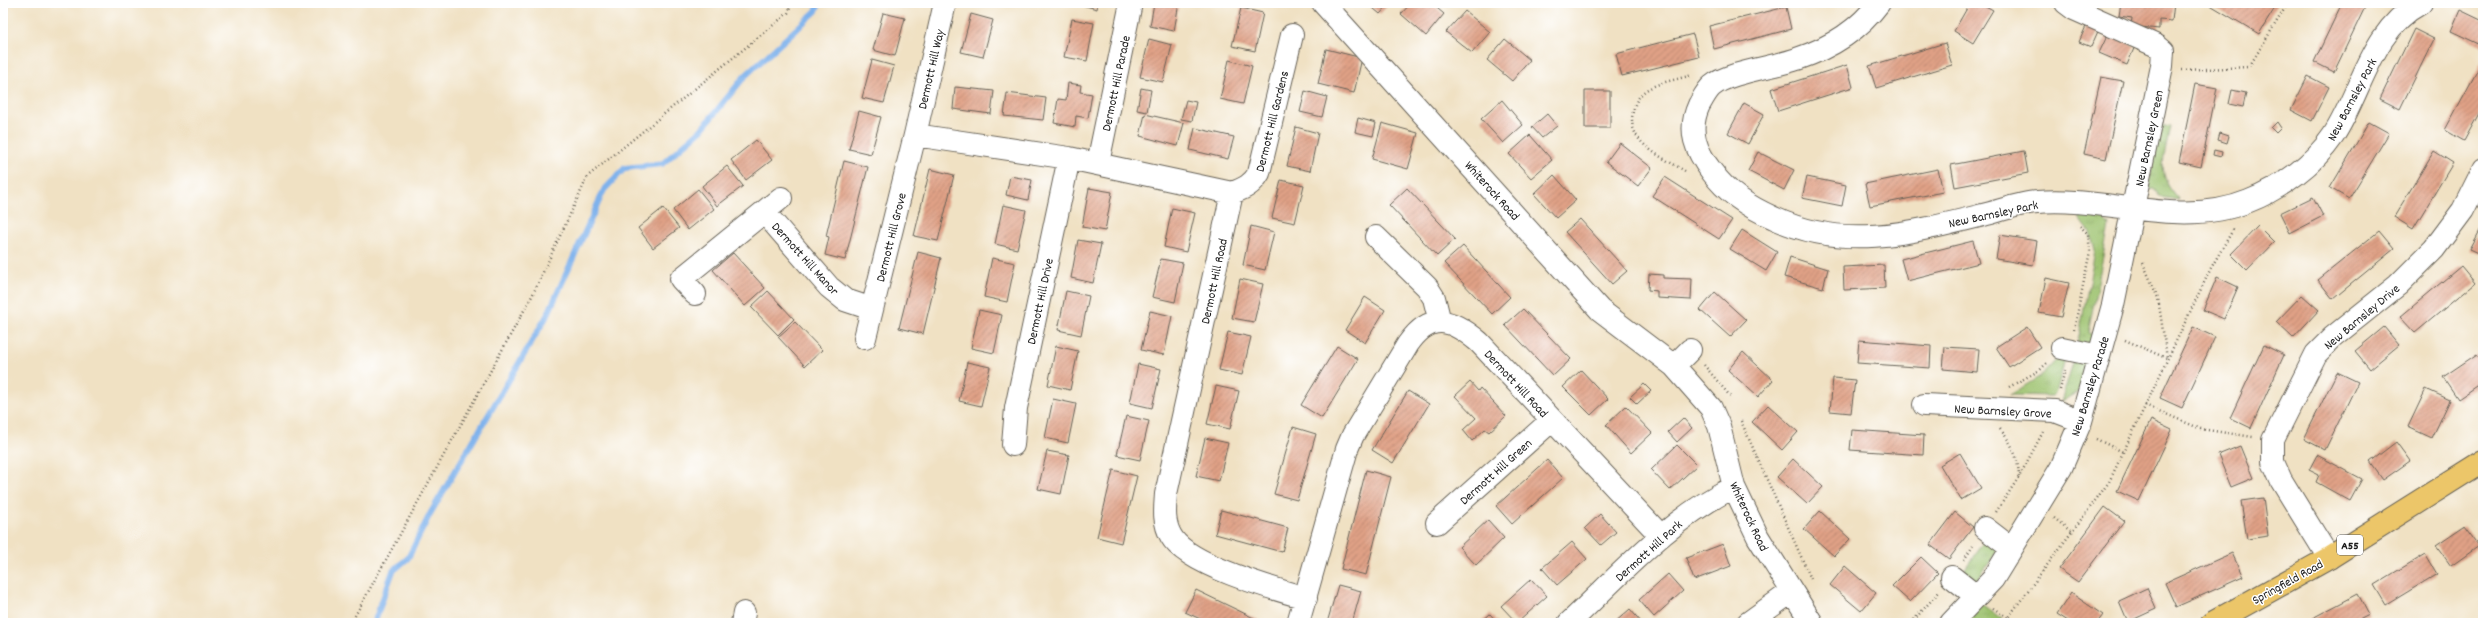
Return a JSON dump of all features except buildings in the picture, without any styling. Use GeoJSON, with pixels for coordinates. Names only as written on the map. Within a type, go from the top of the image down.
{"type":"FeatureCollection","features":[{"type":"Feature","properties":{"kind":"highway","name":"Springfield Road"},"geometry":{"type":"LineString","coordinates":[[2212,623],[2329,558],[2483,461]]}},
{"type":"Feature","properties":{"kind":"street","name":"Dermott Hill Way"},"geometry":{"type":"LineString","coordinates":[[915,135],[945,3]]}},
{"type":"Feature","properties":{"kind":"street","name":"Dermott Hill Parade"},"geometry":{"type":"LineString","coordinates":[[1098,163],[1131,3]]}},
{"type":"Feature","properties":{"kind":"street","name":"Whiterock Road"},"geometry":{"type":"LineString","coordinates":[[1322,3],[1600,310],[1674,366],[1711,408],[1719,426],[1734,487],[1758,537],[1791,592],[1812,623]]}},
{"type":"Feature","properties":{"kind":"street","name":"New Barnsley Park"},"geometry":{"type":"LineString","coordinates":[[1880,3],[1856,29],[1834,43],[1799,59],[1726,80],[1712,86],[1699,106],[1693,126],[1698,153],[1718,181],[1753,208],[1798,229],[1841,238],[1894,234],[2036,202],[2060,202],[2133,209],[2198,212],[2229,208],[2250,201],[2288,178],[2320,153],[2344,119],[2380,43],[2392,24],[2421,3]]}},
{"type":"Feature","properties":{"kind":"street"},"geometry":{"type":"LineString","coordinates":[[2066,3],[2074,9],[2157,46],[2163,51],[2162,69]]}},
{"type":"Feature","properties":{"kind":"street","name":"Dermott Hill Gardens"},"geometry":{"type":"LineString","coordinates":[[1232,193],[1246,188],[1253,182],[1259,173],[1292,35]]}},
{"type":"Feature","properties":{"kind":"street","name":"New Barnsley Green"},"geometry":{"type":"LineString","coordinates":[[2133,209],[2162,69]]}},
{"type":"Feature","properties":{"kind":"street"},"geometry":{"type":"LineString","coordinates":[[915,135],[1098,163],[1232,193]]}},
{"type":"Feature","properties":{"kind":"street","name":"Dermott Hill Grove"},"geometry":{"type":"LineString","coordinates":[[865,338],[915,135]]}},
{"type":"Feature","properties":{"kind":"street","name":"Dermott Hill Drive"},"geometry":{"type":"LineString","coordinates":[[1013,445],[1016,408],[1069,158]]}},
{"type":"Feature","properties":{"kind":"street","name":"New Barnsley Drive"},"geometry":{"type":"LineString","coordinates":[[2329,558],[2281,480],[2273,462],[2273,440],[2316,354],[2333,337],[2398,285],[2434,249],[2463,210],[2483,170]]}},
{"type":"Feature","properties":{"kind":"street","name":"Dermott Hill Road"},"geometry":{"type":"LineString","coordinates":[[1232,193],[1166,494],[1164,512],[1166,525],[1175,542],[1201,560],[1232,575],[1306,598]]}},
{"type":"Feature","properties":{"kind":"street","name":"Dermott Hill Manor"},"geometry":{"type":"LineString","coordinates":[[695,294],[681,279],[781,198]]}},
{"type":"Feature","properties":{"kind":"street","name":"New Barnsley Parade"},"geometry":{"type":"LineString","coordinates":[[1951,623],[1993,579],[2061,468],[2081,421],[2113,305],[2133,209]]}},
{"type":"Feature","properties":{"kind":"street","name":"Dermott Hill Manor"},"geometry":{"type":"LineString","coordinates":[[764,212],[829,287],[845,300],[872,309]]}},
{"type":"Feature","properties":{"kind":"street"},"geometry":{"type":"LineString","coordinates":[[1298,623],[1342,466],[1353,435],[1416,332],[1424,326],[1440,322],[1434,298],[1427,287],[1376,237]]}},
{"type":"Feature","properties":{"kind":"street","name":"Dermott Hill Road"},"geometry":{"type":"LineString","coordinates":[[1440,322],[1462,328],[1479,342],[1660,536]]}},
{"type":"Feature","properties":{"kind":"street"},"geometry":{"type":"LineString","coordinates":[[2066,349],[2099,356]]}},
{"type":"Feature","properties":{"kind":"street"},"geometry":{"type":"LineString","coordinates":[[1674,366],[1690,350]]}},
{"type":"Feature","properties":{"kind":"street","name":"New Barnsley Grove"},"geometry":{"type":"LineString","coordinates":[[1924,406],[2054,411],[2081,421]]}},
{"type":"Feature","properties":{"kind":"street","name":"Dermott Hill Green"},"geometry":{"type":"LineString","coordinates":[[1437,523],[1552,420]]}},
{"type":"Feature","properties":{"kind":"street","name":"Dermott Hill Park"},"geometry":{"type":"LineString","coordinates":[[1569,623],[1660,536],[1690,513],[1734,487]]}},
{"type":"Feature","properties":{"kind":"street"},"geometry":{"type":"LineString","coordinates":[[1985,528],[2011,548]]}},
{"type":"Feature","properties":{"kind":"street"},"geometry":{"type":"LineString","coordinates":[[1952,577],[1976,596]]}},
{"type":"Feature","properties":{"kind":"street"},"geometry":{"type":"LineString","coordinates":[[1748,623],[1791,592]]}},
{"type":"Feature","properties":{"kind":"path"},"geometry":{"type":"LineString","coordinates":[[351,623],[532,296],[588,176],[788,13],[792,3]]}},
{"type":"Feature","properties":{"kind":"path"},"geometry":{"type":"LineString","coordinates":[[2162,69],[2249,67],[2288,3]]}},
{"type":"Feature","properties":{"kind":"path"},"geometry":{"type":"LineString","coordinates":[[2004,623],[2110,482],[2167,358],[2211,268],[2250,201]]}},
{"type":"Feature","properties":{"kind":"path"},"geometry":{"type":"LineString","coordinates":[[2054,411],[2066,349],[2090,251],[2088,234],[2060,202]]}},
{"type":"Feature","properties":{"kind":"path"},"geometry":{"type":"LineString","coordinates":[[2125,246],[2146,265],[2158,298],[2167,358]]}},
{"type":"Feature","properties":{"kind":"path"},"geometry":{"type":"LineString","coordinates":[[2130,342],[2167,358]]}},
{"type":"Feature","properties":{"kind":"path"},"geometry":{"type":"LineString","coordinates":[[2019,477],[2018,460],[2013,445],[1986,408],[2006,389],[2040,370],[2066,349]]}},
{"type":"Feature","properties":{"kind":"path"},"geometry":{"type":"LineString","coordinates":[[1690,350],[1728,392],[1732,399]]}},
{"type":"Feature","properties":{"kind":"path"},"geometry":{"type":"LineString","coordinates":[[2145,405],[2201,429],[2273,440]]}},
{"type":"Feature","properties":{"kind":"path"},"geometry":{"type":"LineString","coordinates":[[1738,413],[1814,584]]}},
{"type":"Feature","properties":{"kind":"path"},"geometry":{"type":"LineString","coordinates":[[2100,441],[2124,452]]}},
{"type":"Feature","properties":{"kind":"path"},"geometry":{"type":"LineString","coordinates":[[2059,522],[2073,533]]}},
{"type":"Feature","properties":{"kind":"path"},"geometry":{"type":"LineString","coordinates":[[1976,596],[2016,623]]}},
{"type":"Feature","properties":{"kind":"green space"},"geometry":{"type":"Polygon","coordinates":[[[2160,125],[2170,127],[2163,166],[2164,174],[2171,191],[2179,200],[2160,197],[2154,189],[2148,189],[2160,125]]]}},
{"type":"Feature","properties":{"kind":"green space"},"geometry":{"type":"Polygon","coordinates":[[[2080,215],[2102,218],[2109,226],[2088,333],[2095,335],[2092,349],[2077,346],[2095,251],[2090,232],[2080,219],[2080,215]]]}},
{"type":"Feature","properties":{"kind":"green space"},"geometry":{"type":"Polygon","coordinates":[[[2062,354],[2065,358],[2057,391],[2052,396],[2010,395],[2042,375],[2062,354]]]}},
{"type":"Feature","properties":{"kind":"green space"},"geometry":{"type":"Polygon","coordinates":[[[2075,356],[2089,360],[2079,391],[2061,402],[2075,356]]]}},
{"type":"Feature","properties":{"kind":"green space"},"geometry":{"type":"Polygon","coordinates":[[[1986,538],[2000,547],[1976,582],[1962,573],[1986,538]]]}},
{"type":"Feature","properties":{"kind":"green space"},"geometry":{"type":"Polygon","coordinates":[[[1980,603],[2002,619],[1998,623],[1962,623],[1980,603]]]}},
{"type":"Feature","properties":{"kind":"waterway"},"geometry":{"type":"LineString","coordinates":[[374,623],[393,571],[408,558],[430,514],[548,314],[604,190],[625,168],[662,164],[701,130],[745,76],[816,11],[819,3]]}}]}
